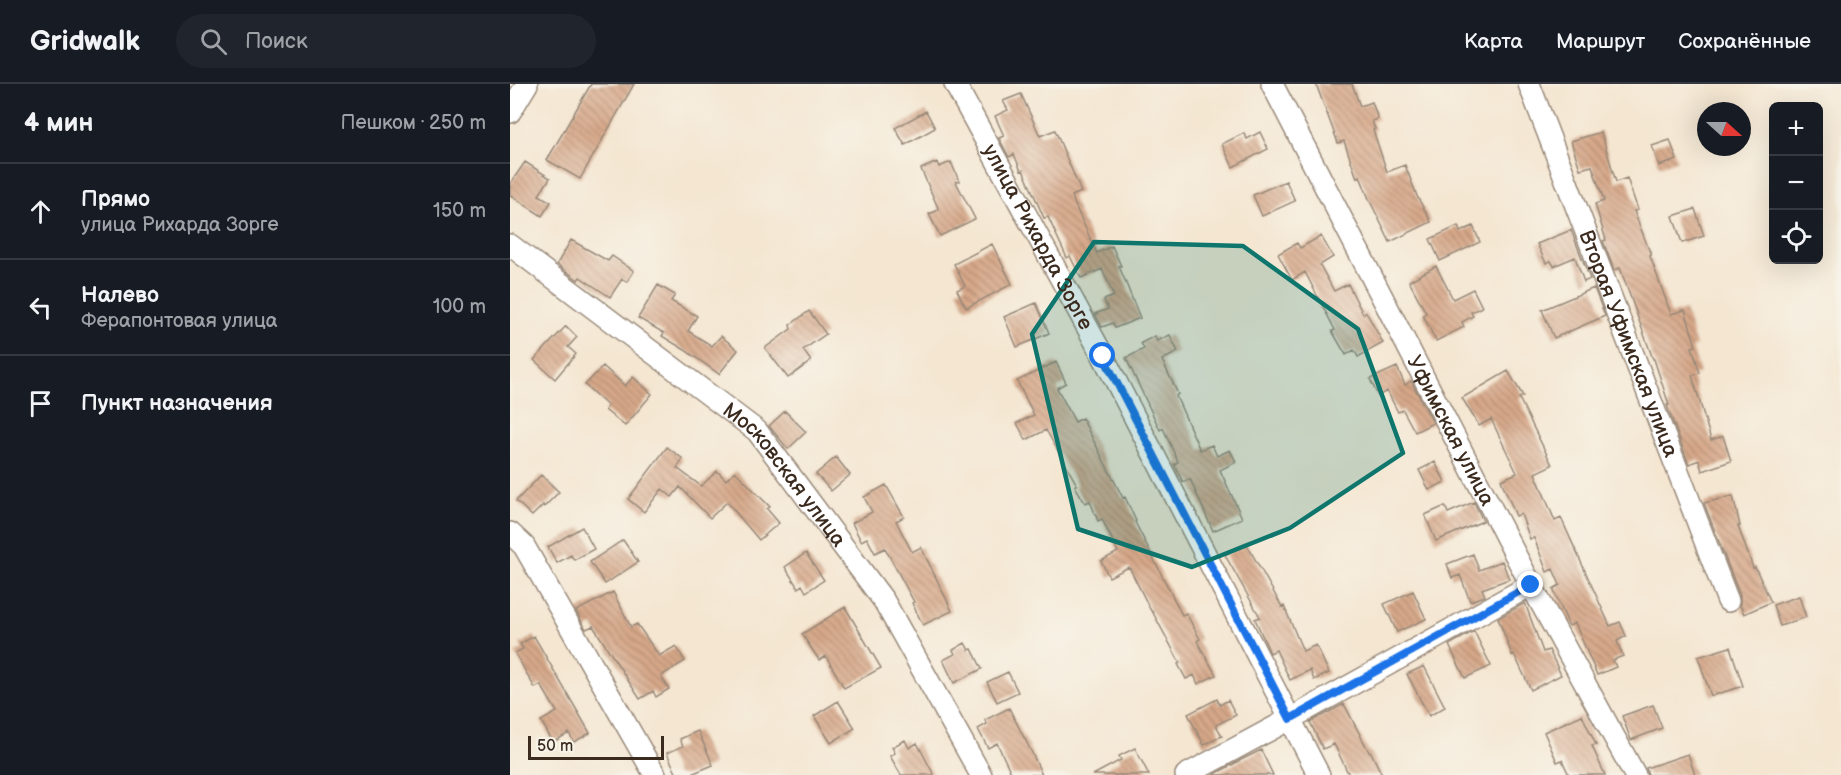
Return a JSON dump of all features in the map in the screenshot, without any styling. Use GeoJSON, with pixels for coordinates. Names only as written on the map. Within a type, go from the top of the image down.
{"type":"FeatureCollection","features":[{"type":"Feature","properties":{"kind":"street"},"geometry":{"type":"LineString","coordinates":[[510,112],[527,84]]}},
{"type":"Feature","properties":{"kind":"street","name":"улица Рихарда Зорге"},"geometry":{"type":"LineString","coordinates":[[955,84],[1103,356],[1319,775]]}},
{"type":"Feature","properties":{"kind":"street","name":"Уфимская улица"},"geometry":{"type":"LineString","coordinates":[[1272,84],[1531,585],[1635,775]]}},
{"type":"Feature","properties":{"kind":"street","name":"Вторая Уфимская улица"},"geometry":{"type":"LineString","coordinates":[[1529,84],[1728,601]]}},
{"type":"Feature","properties":{"kind":"street","name":"Московская улица"},"geometry":{"type":"LineString","coordinates":[[510,245],[757,431],[884,601],[981,775]]}},
{"type":"Feature","properties":{"kind":"street"},"geometry":{"type":"LineString","coordinates":[[510,533],[524,546],[655,775]]}},
{"type":"Feature","properties":{"kind":"street"},"geometry":{"type":"LineString","coordinates":[[1186,775],[1531,585]]}},
{"type":"Feature","properties":{"kind":"highlighted area"},"geometry":{"type":"Polygon","coordinates":[[[1094,242],[1243,246],[1358,329],[1403,453],[1290,528],[1192,567],[1078,529],[1032,334],[1094,242]]]}},
{"type":"Feature","properties":{"kind":"building"},"geometry":{"type":"Polygon","coordinates":[[[591,84],[634,84],[580,179],[547,160],[591,84]]]}},
{"type":"Feature","properties":{"kind":"building"},"geometry":{"type":"Polygon","coordinates":[[[1316,84],[1352,84],[1360,106],[1372,102],[1378,119],[1372,121],[1375,129],[1373,130],[1387,172],[1405,165],[1417,196],[1431,222],[1390,242],[1360,176],[1357,178],[1344,141],[1338,143],[1316,84]]]}},
{"type":"Feature","properties":{"kind":"building"},"geometry":{"type":"Polygon","coordinates":[[[1021,94],[1040,136],[1055,130],[1081,192],[1072,196],[1075,205],[1097,253],[1112,246],[1140,318],[1115,328],[1113,323],[1102,327],[1095,314],[1108,309],[1104,300],[1114,296],[1102,269],[1081,278],[1070,256],[1067,258],[1048,217],[1044,218],[1014,154],[1009,157],[999,138],[1004,136],[995,116],[1008,110],[1003,101],[1021,94]]]}},
{"type":"Feature","properties":{"kind":"building"},"geometry":{"type":"Polygon","coordinates":[[[926,111],[935,128],[905,145],[895,128],[926,111]]]}},
{"type":"Feature","properties":{"kind":"building"},"geometry":{"type":"Polygon","coordinates":[[[1260,132],[1268,149],[1233,167],[1222,144],[1244,133],[1247,139],[1260,132]]]}},
{"type":"Feature","properties":{"kind":"building"},"geometry":{"type":"Polygon","coordinates":[[[1601,132],[1616,182],[1627,178],[1638,210],[1634,211],[1671,314],[1685,310],[1696,346],[1692,347],[1700,373],[1692,375],[1711,440],[1723,436],[1731,461],[1702,471],[1699,460],[1689,464],[1667,405],[1669,405],[1654,359],[1620,268],[1614,270],[1603,241],[1606,240],[1595,204],[1604,201],[1592,166],[1580,169],[1571,141],[1601,132]]]}},
{"type":"Feature","properties":{"kind":"building"},"geometry":{"type":"Polygon","coordinates":[[[1670,140],[1677,160],[1659,166],[1652,146],[1670,140]]]}},
{"type":"Feature","properties":{"kind":"building"},"geometry":{"type":"Polygon","coordinates":[[[525,162],[550,178],[539,195],[551,202],[542,216],[510,195],[510,184],[525,162]]]}},
{"type":"Feature","properties":{"kind":"building"},"geometry":{"type":"Polygon","coordinates":[[[937,162],[939,167],[951,162],[959,181],[956,182],[975,219],[940,236],[929,214],[939,210],[921,169],[937,162]]]}},
{"type":"Feature","properties":{"kind":"building"},"geometry":{"type":"Polygon","coordinates":[[[1286,181],[1295,201],[1262,216],[1253,195],[1286,181]]]}},
{"type":"Feature","properties":{"kind":"building"},"geometry":{"type":"Polygon","coordinates":[[[1695,209],[1704,236],[1682,243],[1673,216],[1695,209]]]}},
{"type":"Feature","properties":{"kind":"building"},"geometry":{"type":"Polygon","coordinates":[[[1458,226],[1460,232],[1473,226],[1480,242],[1440,261],[1430,239],[1458,226]]]}},
{"type":"Feature","properties":{"kind":"building"},"geometry":{"type":"Polygon","coordinates":[[[1571,230],[1590,279],[1584,282],[1575,257],[1554,266],[1551,261],[1546,263],[1537,244],[1571,230]]]}},
{"type":"Feature","properties":{"kind":"building"},"geometry":{"type":"Polygon","coordinates":[[[1321,236],[1333,257],[1320,265],[1334,291],[1348,284],[1363,314],[1366,312],[1383,343],[1358,357],[1354,350],[1346,355],[1332,331],[1335,330],[1305,272],[1292,280],[1278,254],[1297,243],[1300,248],[1321,236]]]}},
{"type":"Feature","properties":{"kind":"building"},"geometry":{"type":"Polygon","coordinates":[[[571,240],[608,261],[612,256],[634,271],[627,282],[622,279],[610,297],[580,277],[578,280],[557,264],[571,240]]]}},
{"type":"Feature","properties":{"kind":"building"},"geometry":{"type":"Polygon","coordinates":[[[992,244],[1012,284],[966,308],[957,290],[965,286],[954,264],[992,244]]]}},
{"type":"Feature","properties":{"kind":"building"},"geometry":{"type":"Polygon","coordinates":[[[1436,266],[1453,299],[1473,289],[1482,307],[1471,312],[1473,316],[1462,322],[1464,327],[1436,341],[1423,315],[1426,313],[1409,281],[1436,266]]]}},
{"type":"Feature","properties":{"kind":"building"},"geometry":{"type":"Polygon","coordinates":[[[658,285],[675,295],[671,301],[697,316],[688,331],[712,346],[721,336],[738,350],[719,374],[662,336],[664,333],[638,318],[658,285]]]}},
{"type":"Feature","properties":{"kind":"building"},"geometry":{"type":"Polygon","coordinates":[[[1594,288],[1605,316],[1554,338],[1542,310],[1594,288]]]}},
{"type":"Feature","properties":{"kind":"building"},"geometry":{"type":"Polygon","coordinates":[[[1036,303],[1049,333],[1017,347],[1004,317],[1036,303]]]}},
{"type":"Feature","properties":{"kind":"building"},"geometry":{"type":"Polygon","coordinates":[[[809,311],[826,334],[803,350],[811,361],[788,378],[765,348],[791,329],[790,325],[809,311]]]}},
{"type":"Feature","properties":{"kind":"building"},"geometry":{"type":"Polygon","coordinates":[[[566,326],[577,337],[568,347],[576,354],[555,379],[534,360],[566,326]]]}},
{"type":"Feature","properties":{"kind":"building"},"geometry":{"type":"Polygon","coordinates":[[[1170,335],[1178,352],[1162,360],[1200,450],[1212,445],[1217,456],[1230,450],[1236,462],[1220,470],[1242,518],[1213,531],[1190,479],[1183,482],[1174,464],[1178,462],[1163,428],[1160,430],[1126,358],[1144,349],[1141,343],[1155,336],[1157,341],[1170,335]]]}},
{"type":"Feature","properties":{"kind":"building"},"geometry":{"type":"Polygon","coordinates":[[[1056,362],[1066,383],[1057,388],[1075,422],[1082,418],[1123,498],[1125,497],[1135,522],[1182,615],[1186,613],[1200,639],[1197,641],[1216,675],[1198,684],[1194,675],[1186,679],[1178,664],[1180,663],[1129,567],[1109,577],[1101,561],[1118,552],[1102,519],[1098,521],[1090,501],[1085,503],[1046,430],[1026,440],[1017,423],[1034,415],[1017,381],[1056,362]]]}},
{"type":"Feature","properties":{"kind":"building"},"geometry":{"type":"Polygon","coordinates":[[[603,366],[625,386],[633,377],[652,394],[625,426],[605,410],[608,406],[585,385],[603,366]]]}},
{"type":"Feature","properties":{"kind":"building"},"geometry":{"type":"Polygon","coordinates":[[[1397,367],[1405,385],[1411,381],[1433,423],[1415,432],[1403,410],[1398,412],[1387,391],[1378,396],[1370,379],[1397,367]]]}},
{"type":"Feature","properties":{"kind":"building"},"geometry":{"type":"Polygon","coordinates":[[[1508,371],[1523,396],[1519,398],[1552,465],[1535,473],[1555,521],[1561,518],[1610,626],[1620,622],[1626,636],[1617,641],[1623,656],[1613,660],[1616,667],[1597,675],[1575,623],[1569,626],[1553,589],[1560,585],[1553,569],[1547,572],[1534,538],[1530,539],[1521,514],[1516,516],[1501,480],[1517,473],[1491,419],[1479,426],[1462,398],[1508,371]]]}},
{"type":"Feature","properties":{"kind":"building"},"geometry":{"type":"Polygon","coordinates":[[[785,411],[806,432],[788,449],[769,426],[785,411]]]}},
{"type":"Feature","properties":{"kind":"building"},"geometry":{"type":"Polygon","coordinates":[[[667,447],[683,459],[677,468],[701,486],[717,471],[726,480],[735,471],[770,507],[767,509],[779,523],[759,540],[727,502],[710,518],[680,487],[672,497],[662,489],[644,512],[628,499],[667,447]]]}},
{"type":"Feature","properties":{"kind":"building"},"geometry":{"type":"Polygon","coordinates":[[[836,457],[850,475],[831,491],[816,474],[836,457]]]}},
{"type":"Feature","properties":{"kind":"building"},"geometry":{"type":"Polygon","coordinates":[[[1435,462],[1445,482],[1429,490],[1419,470],[1435,462]]]}},
{"type":"Feature","properties":{"kind":"building"},"geometry":{"type":"Polygon","coordinates":[[[541,475],[559,492],[532,516],[516,501],[541,475]]]}},
{"type":"Feature","properties":{"kind":"building"},"geometry":{"type":"Polygon","coordinates":[[[886,485],[904,517],[896,521],[912,552],[921,547],[952,611],[923,625],[912,603],[914,602],[885,548],[875,553],[867,538],[861,541],[852,523],[872,512],[864,497],[886,485]]]}},
{"type":"Feature","properties":{"kind":"building"},"geometry":{"type":"Polygon","coordinates":[[[1733,496],[1740,526],[1738,526],[1753,568],[1755,567],[1771,602],[1744,614],[1740,605],[1740,596],[1704,503],[1733,496]]]}},
{"type":"Feature","properties":{"kind":"building"},"geometry":{"type":"Polygon","coordinates":[[[1474,502],[1483,521],[1436,541],[1425,515],[1445,506],[1448,513],[1474,502]]]}},
{"type":"Feature","properties":{"kind":"building"},"geometry":{"type":"Polygon","coordinates":[[[582,527],[594,549],[574,560],[571,555],[557,563],[548,547],[582,527]]]}},
{"type":"Feature","properties":{"kind":"building"},"geometry":{"type":"Polygon","coordinates":[[[623,540],[638,562],[605,584],[590,562],[623,540]]]}},
{"type":"Feature","properties":{"kind":"building"},"geometry":{"type":"Polygon","coordinates":[[[1246,543],[1282,607],[1284,606],[1303,651],[1316,645],[1329,673],[1314,680],[1310,670],[1290,680],[1276,650],[1270,653],[1255,619],[1260,617],[1225,555],[1246,543]]]}},
{"type":"Feature","properties":{"kind":"building"},"geometry":{"type":"Polygon","coordinates":[[[806,553],[824,580],[806,592],[802,585],[798,588],[785,567],[806,553]]]}},
{"type":"Feature","properties":{"kind":"building"},"geometry":{"type":"Polygon","coordinates":[[[1473,554],[1479,570],[1502,561],[1509,579],[1482,589],[1485,596],[1470,601],[1460,575],[1452,578],[1447,564],[1473,554]]]}},
{"type":"Feature","properties":{"kind":"building"},"geometry":{"type":"Polygon","coordinates":[[[1413,591],[1426,619],[1397,632],[1384,604],[1413,591]]]}},
{"type":"Feature","properties":{"kind":"building"},"geometry":{"type":"Polygon","coordinates":[[[613,592],[631,627],[637,624],[659,656],[676,646],[685,661],[661,676],[669,689],[656,697],[653,691],[640,699],[593,626],[586,629],[576,611],[613,592]]]}},
{"type":"Feature","properties":{"kind":"building"},"geometry":{"type":"Polygon","coordinates":[[[1799,596],[1806,617],[1780,626],[1773,605],[1799,596]]]}},
{"type":"Feature","properties":{"kind":"building"},"geometry":{"type":"Polygon","coordinates":[[[1525,603],[1543,652],[1549,650],[1561,675],[1531,690],[1514,654],[1512,655],[1498,618],[1525,603]]]}},
{"type":"Feature","properties":{"kind":"building"},"geometry":{"type":"Polygon","coordinates":[[[845,607],[881,668],[844,688],[826,656],[819,660],[802,634],[845,607]]]}},
{"type":"Feature","properties":{"kind":"building"},"geometry":{"type":"Polygon","coordinates":[[[1474,631],[1491,666],[1465,678],[1449,645],[1474,631]]]}},
{"type":"Feature","properties":{"kind":"building"},"geometry":{"type":"Polygon","coordinates":[[[534,636],[590,733],[574,742],[569,733],[553,742],[541,721],[557,712],[541,685],[535,688],[515,653],[523,649],[520,644],[534,636]]]}},
{"type":"Feature","properties":{"kind":"building"},"geometry":{"type":"Polygon","coordinates":[[[965,643],[969,650],[972,649],[982,669],[954,683],[943,660],[955,654],[953,650],[965,643]]]}},
{"type":"Feature","properties":{"kind":"building"},"geometry":{"type":"Polygon","coordinates":[[[1730,647],[1743,686],[1711,696],[1698,657],[1730,647]]]}},
{"type":"Feature","properties":{"kind":"building"},"geometry":{"type":"Polygon","coordinates":[[[1424,666],[1445,707],[1429,716],[1407,674],[1424,666]]]}},
{"type":"Feature","properties":{"kind":"building"},"geometry":{"type":"Polygon","coordinates":[[[1008,672],[1018,692],[997,702],[987,682],[1008,672]]]}},
{"type":"Feature","properties":{"kind":"building"},"geometry":{"type":"Polygon","coordinates":[[[1217,699],[1220,705],[1228,700],[1236,715],[1216,725],[1222,736],[1204,745],[1188,714],[1217,699]]]}},
{"type":"Feature","properties":{"kind":"building"},"geometry":{"type":"Polygon","coordinates":[[[838,701],[855,728],[831,743],[814,716],[838,701]]]}},
{"type":"Feature","properties":{"kind":"building"},"geometry":{"type":"Polygon","coordinates":[[[1344,704],[1382,775],[1349,775],[1334,744],[1323,749],[1310,722],[1344,704]]]}},
{"type":"Feature","properties":{"kind":"building"},"geometry":{"type":"Polygon","coordinates":[[[1653,705],[1662,728],[1631,740],[1622,716],[1653,705]]]}},
{"type":"Feature","properties":{"kind":"building"},"geometry":{"type":"Polygon","coordinates":[[[1009,708],[1042,775],[1012,775],[997,743],[988,748],[978,729],[987,724],[985,720],[1009,708]]]}},
{"type":"Feature","properties":{"kind":"building"},"geometry":{"type":"Polygon","coordinates":[[[1582,715],[1596,745],[1592,746],[1605,775],[1569,775],[1562,760],[1557,762],[1544,732],[1582,715]]]}},
{"type":"Feature","properties":{"kind":"building"},"geometry":{"type":"Polygon","coordinates":[[[698,731],[713,765],[689,775],[677,775],[667,753],[683,746],[680,739],[698,731]]]}},
{"type":"Feature","properties":{"kind":"building"},"geometry":{"type":"Polygon","coordinates":[[[905,740],[909,748],[917,743],[934,775],[901,775],[890,756],[895,753],[892,747],[905,740]]]}},
{"type":"Feature","properties":{"kind":"building"},"geometry":{"type":"Polygon","coordinates":[[[1135,748],[1149,775],[1093,775],[1121,760],[1119,756],[1135,748]]]}},
{"type":"Feature","properties":{"kind":"building"},"geometry":{"type":"Polygon","coordinates":[[[1261,750],[1273,775],[1213,775],[1241,760],[1261,750]]]}},
{"type":"Feature","properties":{"kind":"building"},"geometry":{"type":"Polygon","coordinates":[[[1688,754],[1695,775],[1648,775],[1646,768],[1688,754]]]}},
{"type":"Feature","properties":{"kind":"route"},"geometry":{"type":"LineString","coordinates":[[1103,356],[1290,719],[1531,585]]}}]}
